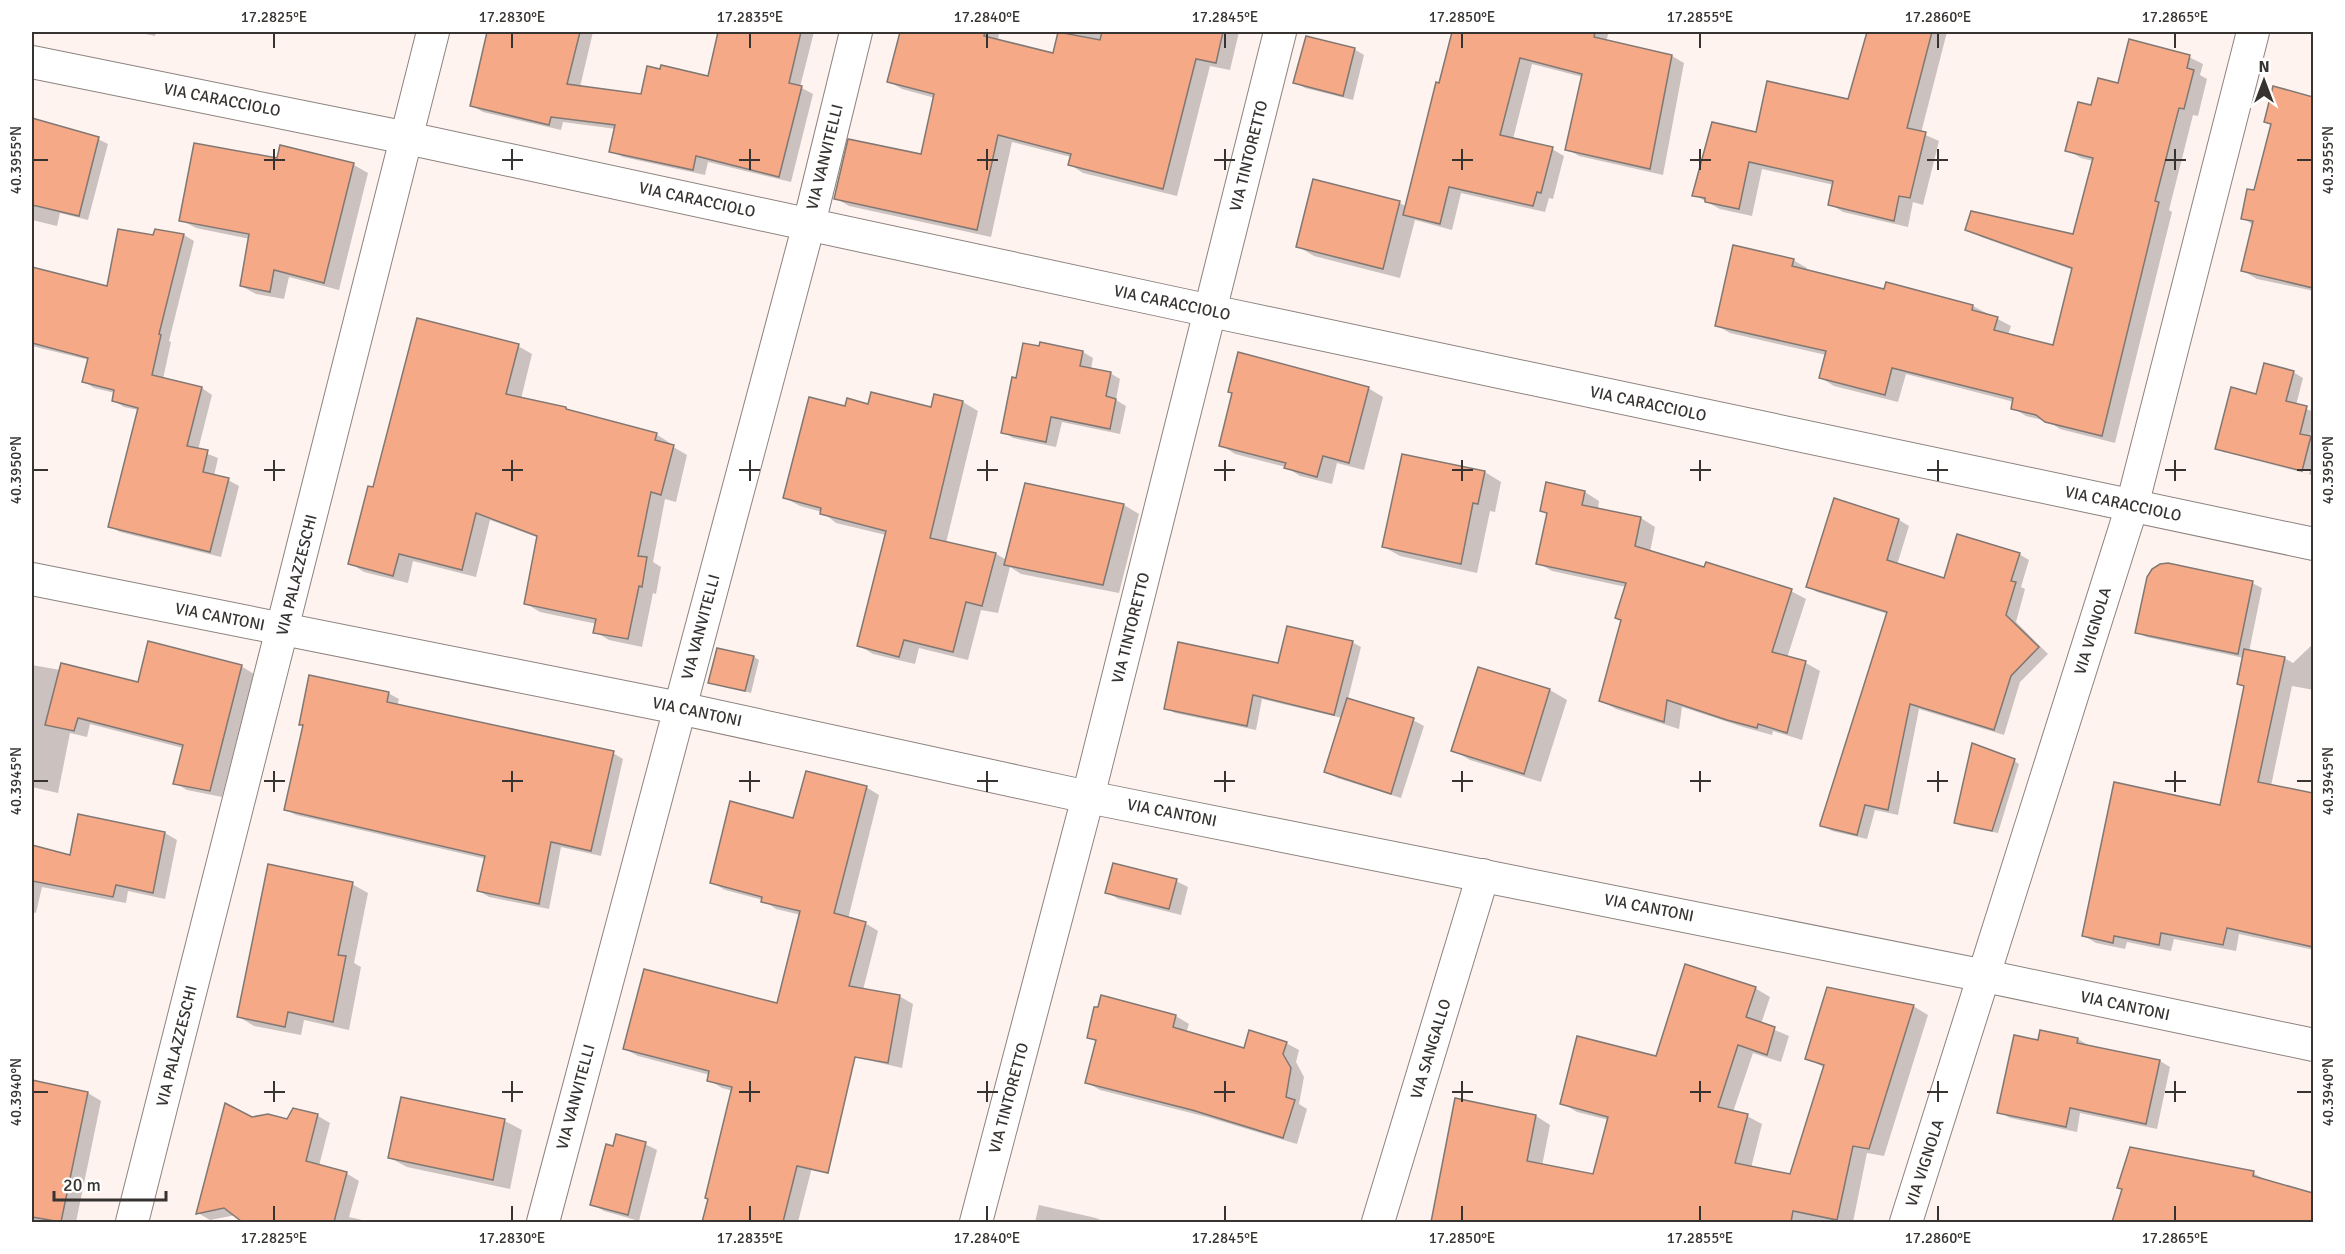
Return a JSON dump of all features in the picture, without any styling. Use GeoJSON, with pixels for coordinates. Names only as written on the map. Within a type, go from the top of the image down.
{"type":"FeatureCollection","features":[{"type":"Feature","properties":{"kind":"street","name":"VIA PALAZZESCHI"},"geometry":{"type":"LineString","coordinates":[[132,1222],[433,32]]}},
{"type":"Feature","properties":{"kind":"street","name":"VIA VANVITELLI"},"geometry":{"type":"LineString","coordinates":[[543,1222],[809,224],[856,32]]}},
{"type":"Feature","properties":{"kind":"street","name":"VIA TINTORETTO"},"geometry":{"type":"LineString","coordinates":[[976,1222],[1088,797],[1280,32]]}},
{"type":"Feature","properties":{"kind":"street","name":"VIA VIGNOLA"},"geometry":{"type":"LineString","coordinates":[[1906,1222],[2132,506],[2253,32]]}},
{"type":"Feature","properties":{"kind":"street","name":"VIA CARACCIOLO"},"geometry":{"type":"LineString","coordinates":[[32,62],[406,138],[2313,544]]}},
{"type":"Feature","properties":{"kind":"street","name":"VIA CANTONI"},"geometry":{"type":"LineString","coordinates":[[32,579],[679,708],[1088,797],[1985,976],[2313,1045]]}},
{"type":"Feature","properties":{"kind":"street","name":"VIA SANGALLO"},"geometry":{"type":"LineString","coordinates":[[1378,1222],[1483,875]]}},
{"type":"Feature","properties":{"kind":"building"},"geometry":{"type":"Polygon","coordinates":[[[487,32],[580,32],[567,84],[641,94],[647,66],[660,69],[661,65],[708,76],[718,32],[801,32],[789,83],[802,86],[779,177],[696,156],[693,170],[609,152],[615,125],[551,117],[549,125],[470,106],[487,32]]]}},
{"type":"Feature","properties":{"kind":"building"},"geometry":{"type":"Polygon","coordinates":[[[900,32],[985,32],[984,36],[1053,53],[1058,32],[1100,40],[1102,32],[1223,32],[1216,63],[1196,59],[1163,189],[1068,165],[1071,154],[998,135],[977,230],[834,199],[848,139],[921,154],[934,94],[887,82],[900,32]]]}},
{"type":"Feature","properties":{"kind":"building"},"geometry":{"type":"Polygon","coordinates":[[[1452,32],[1595,32],[1594,37],[1672,55],[1650,169],[1565,150],[1582,74],[1520,58],[1500,135],[1553,147],[1541,193],[1537,192],[1533,206],[1449,187],[1440,224],[1403,215],[1436,82],[1439,83],[1452,32]]]}},
{"type":"Feature","properties":{"kind":"building"},"geometry":{"type":"Polygon","coordinates":[[[1867,32],[1932,32],[1907,128],[1926,132],[1910,198],[1899,196],[1894,221],[1828,205],[1833,181],[1749,162],[1739,209],[1705,202],[1705,198],[1692,196],[1712,122],[1756,132],[1767,81],[1848,99],[1867,32]]]}},
{"type":"Feature","properties":{"kind":"building"},"geometry":{"type":"Polygon","coordinates":[[[1306,36],[1355,48],[1343,96],[1293,83],[1306,36]]]}},
{"type":"Feature","properties":{"kind":"building"},"geometry":{"type":"Polygon","coordinates":[[[2129,39],[2190,55],[2187,68],[2194,70],[2184,109],[2179,108],[2155,201],[2159,202],[2102,436],[2045,422],[2036,415],[2011,409],[2013,398],[1892,368],[1885,395],[1819,378],[1826,351],[1715,326],[1733,245],[1794,259],[1792,266],[1884,289],[1886,282],[1973,305],[1972,310],[1998,317],[1994,330],[2053,345],[2072,268],[1965,230],[1971,211],[2073,234],[2093,158],[2065,151],[2078,102],[2091,105],[2098,78],[2118,83],[2129,39]]]}},
{"type":"Feature","properties":{"kind":"building"},"geometry":{"type":"Polygon","coordinates":[[[2273,86],[2313,97],[2313,288],[2241,271],[2253,221],[2241,219],[2247,189],[2254,190],[2271,124],[2264,122],[2273,86]]]}},
{"type":"Feature","properties":{"kind":"building"},"geometry":{"type":"Polygon","coordinates":[[[32,118],[99,137],[79,216],[32,205],[32,118]]]}},
{"type":"Feature","properties":{"kind":"building"},"geometry":{"type":"Polygon","coordinates":[[[194,143],[277,158],[280,145],[354,163],[324,283],[274,270],[270,292],[240,286],[249,234],[179,221],[194,143]]]}},
{"type":"Feature","properties":{"kind":"building"},"geometry":{"type":"Polygon","coordinates":[[[1313,179],[1400,201],[1383,269],[1296,247],[1313,179]]]}},
{"type":"Feature","properties":{"kind":"building"},"geometry":{"type":"Polygon","coordinates":[[[118,229],[153,235],[155,229],[184,234],[159,334],[161,335],[152,375],[202,387],[187,446],[208,450],[203,472],[229,478],[210,552],[108,527],[138,408],[112,401],[114,390],[82,382],[88,358],[32,343],[32,267],[107,286],[118,229]]]}},
{"type":"Feature","properties":{"kind":"building"},"geometry":{"type":"Polygon","coordinates":[[[417,318],[519,344],[506,394],[566,407],[566,409],[657,433],[655,440],[674,445],[661,495],[651,492],[638,556],[647,557],[642,587],[639,586],[628,639],[593,633],[596,619],[524,604],[537,536],[476,513],[462,570],[399,554],[393,576],[348,564],[368,486],[373,487],[417,318]]]}},
{"type":"Feature","properties":{"kind":"building"},"geometry":{"type":"Polygon","coordinates":[[[1040,342],[1083,351],[1080,366],[1111,372],[1106,396],[1116,399],[1110,429],[1051,417],[1046,442],[1001,433],[1012,377],[1016,378],[1023,343],[1039,346],[1040,342]]]}},
{"type":"Feature","properties":{"kind":"building"},"geometry":{"type":"Polygon","coordinates":[[[1238,352],[1369,387],[1349,463],[1323,456],[1317,477],[1284,468],[1286,463],[1219,446],[1232,393],[1228,392],[1238,352]]]}},
{"type":"Feature","properties":{"kind":"building"},"geometry":{"type":"Polygon","coordinates":[[[2264,363],[2294,371],[2286,401],[2307,406],[2300,434],[2311,436],[2302,471],[2215,449],[2231,387],[2256,394],[2264,363]]]}},
{"type":"Feature","properties":{"kind":"building"},"geometry":{"type":"Polygon","coordinates":[[[871,392],[931,407],[934,394],[963,401],[930,538],[996,553],[982,606],[966,602],[953,652],[904,640],[899,657],[857,646],[886,531],[820,514],[821,508],[783,498],[809,397],[845,406],[847,398],[868,404],[871,392]]]}},
{"type":"Feature","properties":{"kind":"building"},"geometry":{"type":"Polygon","coordinates":[[[1402,454],[1485,471],[1478,504],[1473,503],[1461,564],[1382,547],[1402,454]]]}},
{"type":"Feature","properties":{"kind":"building"},"geometry":{"type":"Polygon","coordinates":[[[1546,482],[1585,491],[1582,505],[1641,517],[1635,546],[1704,567],[1706,562],[1792,589],[1772,652],[1806,661],[1787,733],[1758,724],[1757,728],[1727,720],[1667,700],[1664,722],[1599,701],[1621,620],[1615,618],[1626,583],[1536,564],[1547,513],[1540,511],[1546,482]]]}},
{"type":"Feature","properties":{"kind":"building"},"geometry":{"type":"Polygon","coordinates":[[[1025,483],[1124,504],[1103,585],[1004,565],[1025,483]]]}},
{"type":"Feature","properties":{"kind":"building"},"geometry":{"type":"Polygon","coordinates":[[[1834,498],[1899,519],[1887,560],[1944,578],[1957,534],[2020,553],[2011,581],[2016,582],[2006,615],[2039,647],[2011,676],[1994,730],[1910,704],[1888,810],[1865,805],[1857,835],[1820,826],[1820,824],[1887,612],[1806,587],[1834,498]]]}},
{"type":"Feature","properties":{"kind":"building"},"geometry":{"type":"Polygon","coordinates":[[[2168,563],[2253,581],[2238,654],[2135,633],[2147,577],[2152,569],[2160,564],[2168,563]]]}},
{"type":"Feature","properties":{"kind":"building"},"geometry":{"type":"Polygon","coordinates":[[[1287,626],[1353,641],[1334,715],[1253,695],[1247,726],[1164,709],[1178,642],[1278,663],[1287,626]]]}},
{"type":"Feature","properties":{"kind":"building"},"geometry":{"type":"Polygon","coordinates":[[[148,641],[242,665],[210,791],[173,784],[183,745],[78,718],[74,731],[45,725],[61,663],[138,682],[148,641]]]}},
{"type":"Feature","properties":{"kind":"building"},"geometry":{"type":"Polygon","coordinates":[[[717,648],[754,656],[745,691],[708,683],[717,648]]]}},
{"type":"Feature","properties":{"kind":"building"},"geometry":{"type":"Polygon","coordinates":[[[2244,649],[2285,657],[2258,782],[2313,793],[2313,947],[2227,928],[2223,945],[2161,933],[2159,945],[2114,936],[2113,943],[2082,936],[2114,782],[2220,805],[2244,686],[2237,684],[2244,649]]]}},
{"type":"Feature","properties":{"kind":"building"},"geometry":{"type":"Polygon","coordinates":[[[1478,667],[1550,689],[1524,774],[1451,751],[1478,667]]]}},
{"type":"Feature","properties":{"kind":"building"},"geometry":{"type":"Polygon","coordinates":[[[309,675],[389,692],[387,702],[614,751],[591,851],[551,842],[539,904],[477,891],[485,856],[284,810],[303,725],[299,725],[309,675]]]}},
{"type":"Feature","properties":{"kind":"building"},"geometry":{"type":"Polygon","coordinates":[[[1347,698],[1414,718],[1391,794],[1324,772],[1347,698]]]}},
{"type":"Feature","properties":{"kind":"building"},"geometry":{"type":"Polygon","coordinates":[[[1972,743],[2015,759],[1992,831],[1954,823],[1972,743]]]}},
{"type":"Feature","properties":{"kind":"building"},"geometry":{"type":"Polygon","coordinates":[[[806,771],[867,786],[834,913],[866,922],[849,986],[900,995],[888,1063],[855,1057],[828,1173],[797,1166],[783,1222],[702,1222],[708,1199],[705,1198],[732,1087],[707,1081],[709,1071],[623,1049],[644,969],[777,1003],[800,911],[761,902],[762,897],[710,883],[730,801],[793,818],[806,771]]]}},
{"type":"Feature","properties":{"kind":"building"},"geometry":{"type":"Polygon","coordinates":[[[78,814],[165,832],[153,893],[116,885],[113,897],[32,881],[32,845],[70,855],[78,814]]]}},
{"type":"Feature","properties":{"kind":"building"},"geometry":{"type":"Polygon","coordinates":[[[1113,863],[1177,879],[1169,909],[1105,893],[1113,863]]]}},
{"type":"Feature","properties":{"kind":"building"},"geometry":{"type":"Polygon","coordinates":[[[268,864],[353,882],[338,955],[346,956],[333,1022],[288,1012],[285,1027],[237,1017],[268,864]]]}},
{"type":"Feature","properties":{"kind":"building"},"geometry":{"type":"Polygon","coordinates":[[[1685,964],[1756,987],[1746,1017],[1775,1027],[1767,1055],[1738,1045],[1718,1107],[1748,1114],[1735,1163],[1790,1174],[1824,1065],[1805,1059],[1827,987],[1914,1005],[1869,1149],[1853,1146],[1837,1220],[1793,1211],[1791,1222],[1431,1222],[1455,1098],[1536,1115],[1527,1161],[1593,1174],[1608,1117],[1560,1104],[1577,1036],[1656,1056],[1685,964]]]}},
{"type":"Feature","properties":{"kind":"building"},"geometry":{"type":"Polygon","coordinates":[[[1101,995],[1176,1015],[1173,1027],[1244,1048],[1249,1030],[1287,1042],[1283,1054],[1291,1068],[1286,1097],[1295,1100],[1283,1138],[1192,1110],[1085,1083],[1096,1040],[1087,1038],[1094,1007],[1098,1007],[1101,995]]]}},
{"type":"Feature","properties":{"kind":"building"},"geometry":{"type":"Polygon","coordinates":[[[2040,1030],[2078,1038],[2077,1043],[2160,1060],[2146,1124],[2070,1108],[2066,1127],[1997,1113],[2014,1035],[2038,1040],[2040,1030]]]}},
{"type":"Feature","properties":{"kind":"building"},"geometry":{"type":"Polygon","coordinates":[[[32,1080],[88,1092],[61,1222],[32,1217],[32,1080]]]}},
{"type":"Feature","properties":{"kind":"building"},"geometry":{"type":"Polygon","coordinates":[[[401,1097],[505,1119],[493,1180],[388,1158],[401,1097]]]}},
{"type":"Feature","properties":{"kind":"building"},"geometry":{"type":"Polygon","coordinates":[[[225,1103],[252,1117],[268,1114],[287,1119],[293,1108],[318,1114],[306,1161],[347,1172],[334,1222],[248,1222],[241,1221],[224,1208],[196,1214],[225,1103]]]}},
{"type":"Feature","properties":{"kind":"building"},"geometry":{"type":"Polygon","coordinates":[[[616,1134],[646,1142],[628,1215],[590,1205],[606,1144],[613,1146],[616,1134]]]}},
{"type":"Feature","properties":{"kind":"building"},"geometry":{"type":"Polygon","coordinates":[[[2130,1147],[2254,1171],[2253,1176],[2313,1193],[2313,1222],[2112,1222],[2122,1189],[2117,1188],[2130,1147]]]}}]}
